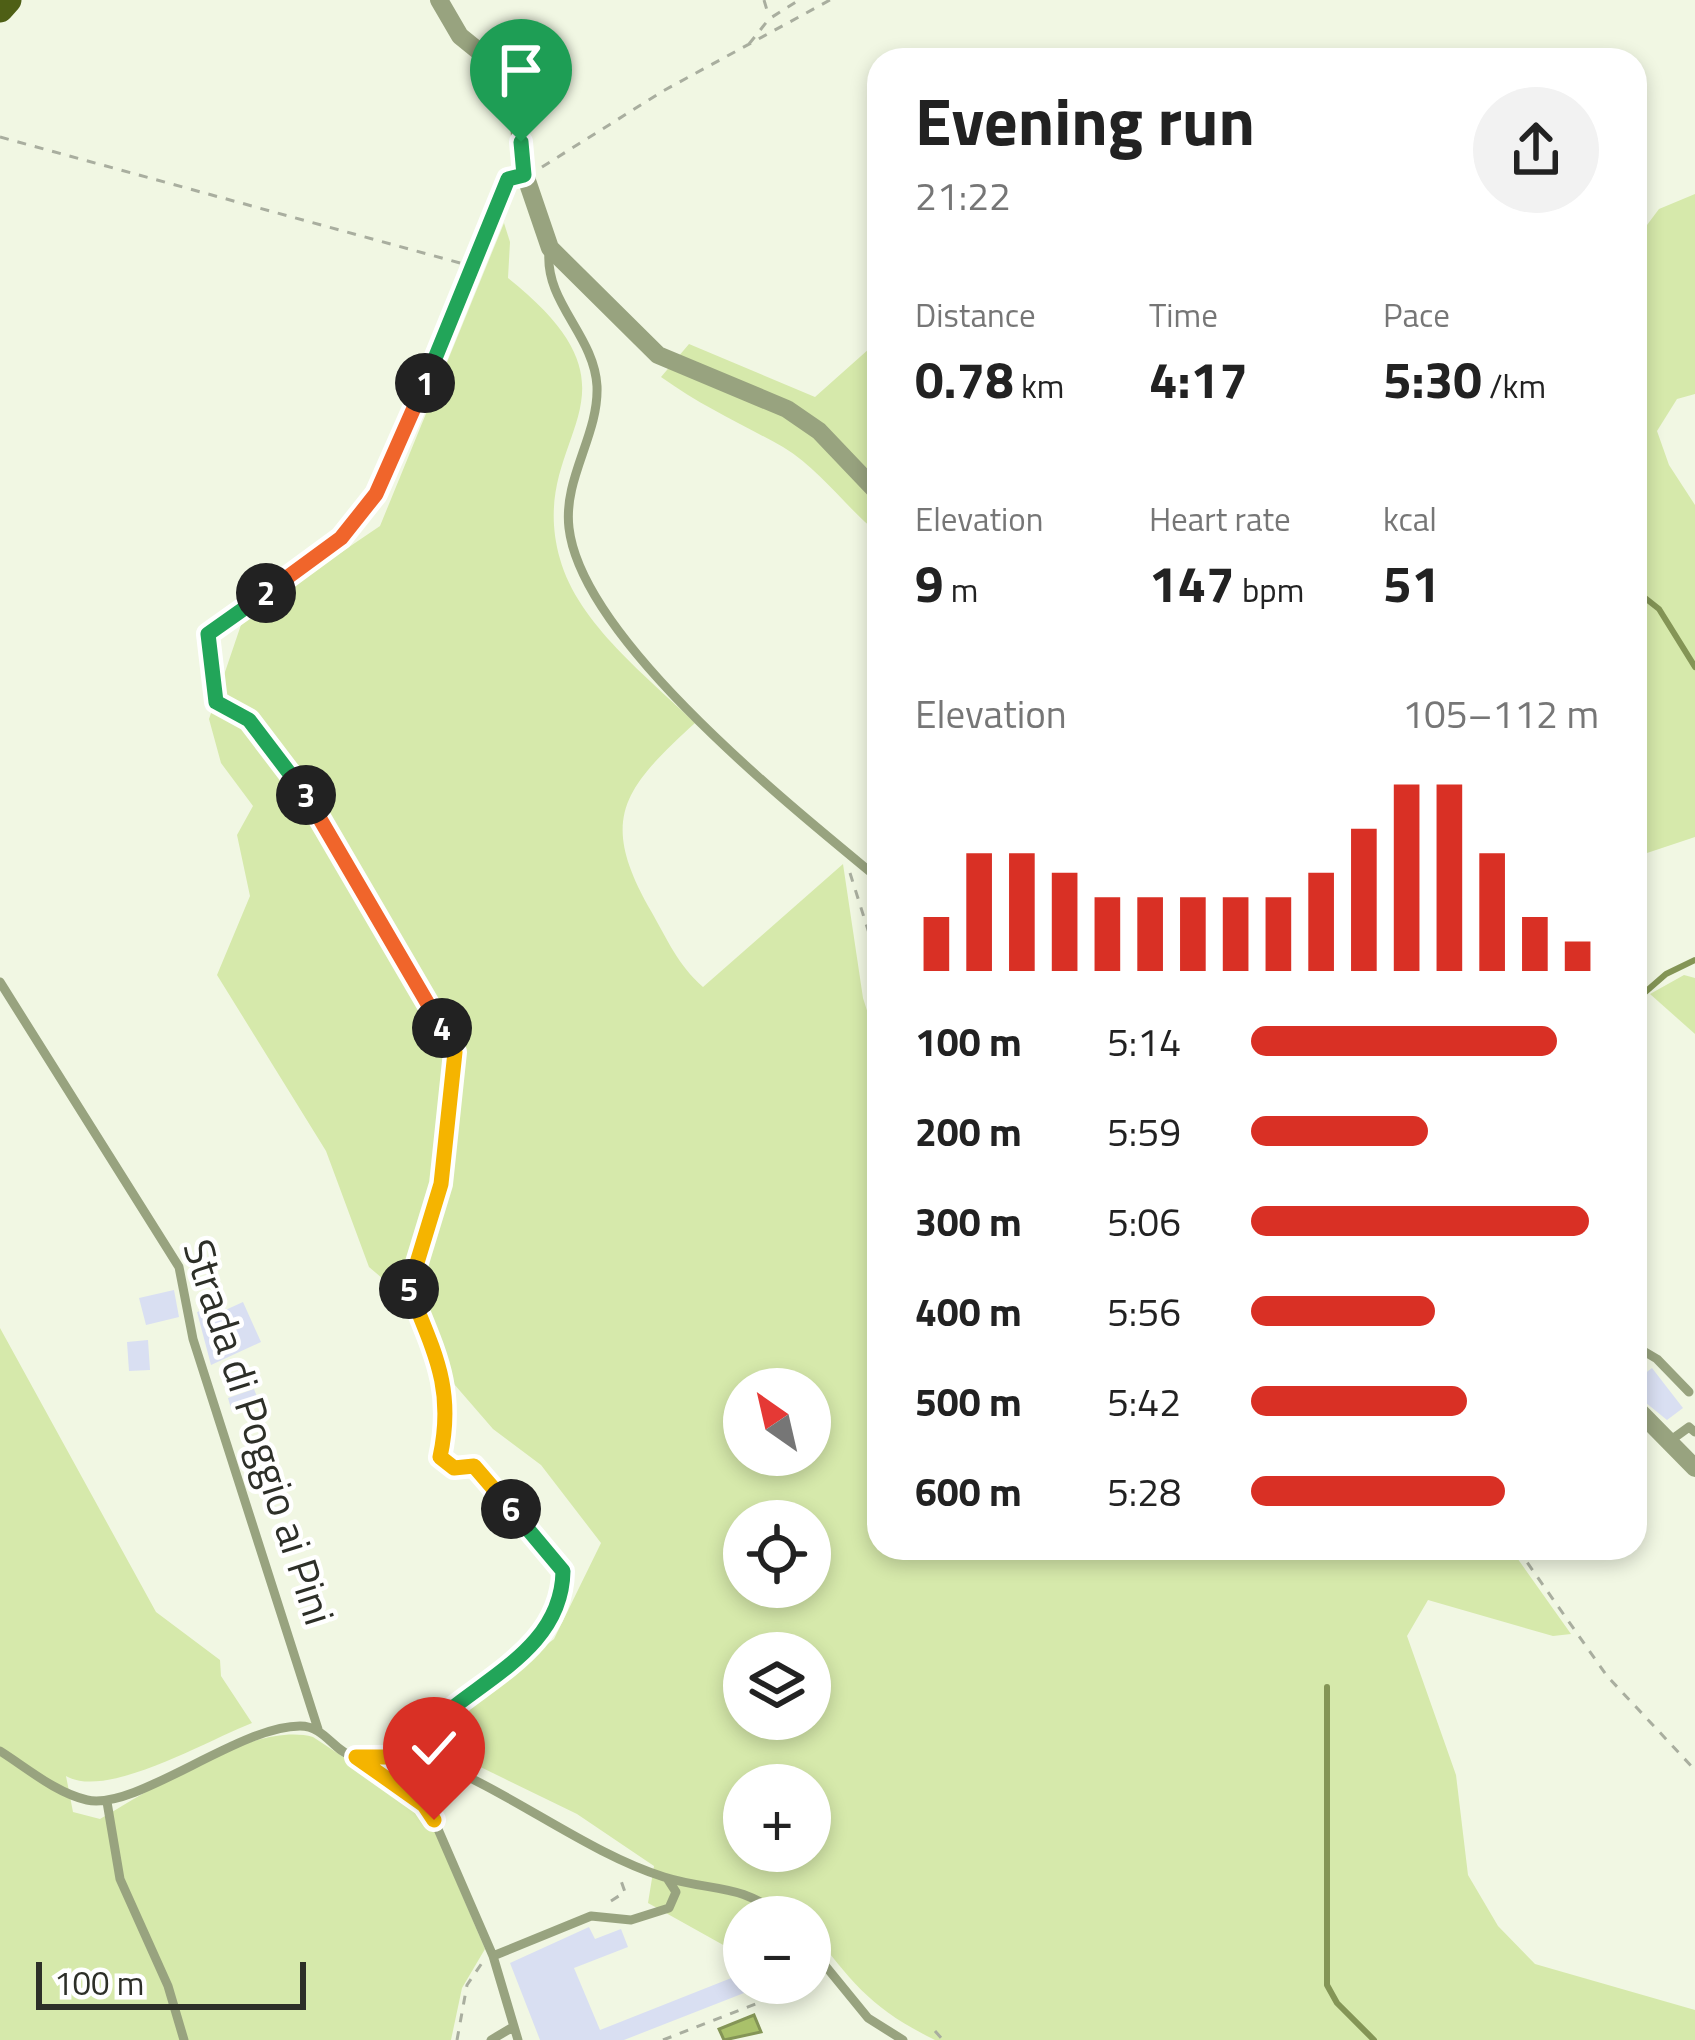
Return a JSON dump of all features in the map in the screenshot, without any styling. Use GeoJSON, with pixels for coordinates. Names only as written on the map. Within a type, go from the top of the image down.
{"type":"FeatureCollection","features":[{"type":"Feature","properties":{"kind":"main road"},"geometry":{"type":"LineString","coordinates":[[0,9],[8,0]]}},
{"type":"Feature","properties":{"kind":"street"},"geometry":{"type":"LineString","coordinates":[[439,0],[460,36],[502,70],[517,92],[524,175],[550,248],[658,355],[787,409],[819,430],[867,481]]}},
{"type":"Feature","properties":{"kind":"street"},"geometry":{"type":"LineString","coordinates":[[1647,1420],[1695,1468]]}},
{"type":"Feature","properties":{"kind":"lane"},"geometry":{"type":"LineString","coordinates":[[550,248],[547,277],[589,352],[597,384],[568,511],[574,557],[592,596],[637,656],[867,869]]}},
{"type":"Feature","properties":{"kind":"lane","name":"Strada di Poggio ai Pini"},"geometry":{"type":"LineString","coordinates":[[0,982],[179,1267],[198,1355],[318,1729]]}},
{"type":"Feature","properties":{"kind":"lane"},"geometry":{"type":"LineString","coordinates":[[1647,1353],[1689,1392]]}},
{"type":"Feature","properties":{"kind":"lane"},"geometry":{"type":"LineString","coordinates":[[1667,1443],[1689,1427],[1695,1432]]}},
{"type":"Feature","properties":{"kind":"lane"},"geometry":{"type":"LineString","coordinates":[[0,1751],[62,1789],[107,1802],[264,1733],[301,1726],[318,1729],[424,1805],[491,1953],[518,2040]]}},
{"type":"Feature","properties":{"kind":"lane"},"geometry":{"type":"LineString","coordinates":[[356,1757],[421,1757],[667,1878],[731,1887],[747,1896]]}},
{"type":"Feature","properties":{"kind":"lane"},"geometry":{"type":"LineString","coordinates":[[107,1802],[121,1880],[169,1986],[184,2040]]}},
{"type":"Feature","properties":{"kind":"lane"},"geometry":{"type":"LineString","coordinates":[[491,1953],[581,1919],[609,1920],[669,1907],[676,1892],[667,1878]]}},
{"type":"Feature","properties":{"kind":"lane"},"geometry":{"type":"LineString","coordinates":[[831,1973],[868,2018],[903,2040]]}},
{"type":"Feature","properties":{"kind":"lane"},"geometry":{"type":"LineString","coordinates":[[491,2040],[513,2026]]}},
{"type":"Feature","properties":{"kind":"path"},"geometry":{"type":"LineString","coordinates":[[764,0],[769,19]]}},
{"type":"Feature","properties":{"kind":"path"},"geometry":{"type":"LineString","coordinates":[[748,45],[769,19],[799,0]]}},
{"type":"Feature","properties":{"kind":"path"},"geometry":{"type":"LineString","coordinates":[[421,1757],[425,1730],[545,1634],[563,1604],[563,1571],[474,1466],[454,1468],[440,1457],[448,1422],[447,1384],[407,1285],[441,1184],[455,1052],[292,771],[249,720],[216,702],[208,634],[341,538],[376,494],[508,179],[524,175],[830,0]]}},
{"type":"Feature","properties":{"kind":"path"},"geometry":{"type":"LineString","coordinates":[[0,137],[472,266]]}},
{"type":"Feature","properties":{"kind":"path"},"geometry":{"type":"LineString","coordinates":[[839,845],[867,928]]}},
{"type":"Feature","properties":{"kind":"path"},"geometry":{"type":"LineString","coordinates":[[1525,1560],[1606,1676],[1695,1770]]}},
{"type":"Feature","properties":{"kind":"path"},"geometry":{"type":"LineString","coordinates":[[609,1920],[608,1903],[625,1892],[617,1872],[623,1859]]}},
{"type":"Feature","properties":{"kind":"path"},"geometry":{"type":"LineString","coordinates":[[457,2040],[467,1985],[491,1953]]}},
{"type":"Feature","properties":{"kind":"path"},"geometry":{"type":"LineString","coordinates":[[663,2040],[755,2004]]}},
{"type":"Feature","properties":{"kind":"path"},"geometry":{"type":"LineString","coordinates":[[935,2031],[943,2040]]}},
{"type":"Feature","properties":{"kind":"shaded area"},"geometry":{"type":"Polygon","coordinates":[[[1695,194],[1695,394],[1677,399],[1657,431],[1669,465],[1695,505],[1695,837],[1647,853],[1647,225],[1659,209],[1695,194]]]}},
{"type":"Feature","properties":{"kind":"shaded area"},"geometry":{"type":"Polygon","coordinates":[[[504,223],[510,242],[508,278],[553,320],[576,356],[582,387],[578,417],[558,479],[554,516],[569,583],[598,628],[695,723],[650,767],[626,807],[625,852],[651,911],[680,961],[703,987],[843,864],[867,1010],[867,1560],[1519,1560],[1571,1634],[1553,1636],[1428,1600],[1407,1636],[1456,1775],[1468,1875],[1498,1926],[1535,1964],[1695,2010],[1695,2040],[935,2040],[894,2017],[831,1955],[831,1896],[723,1896],[723,1945],[648,1903],[654,1866],[577,1814],[425,1740],[554,1639],[601,1543],[541,1465],[493,1429],[454,1384],[412,1327],[396,1290],[369,1267],[326,1151],[217,975],[250,896],[237,835],[253,806],[221,763],[209,719],[243,619],[380,526],[504,223]]]}},
{"type":"Feature","properties":{"kind":"shaded area"},"geometry":{"type":"Polygon","coordinates":[[[689,344],[815,397],[867,351],[867,523],[797,456],[661,377],[689,344]]]}},
{"type":"Feature","properties":{"kind":"shaded area"},"geometry":{"type":"Polygon","coordinates":[[[1684,975],[1695,978],[1695,1034],[1650,994],[1684,975]]]}},
{"type":"Feature","properties":{"kind":"shaded area"},"geometry":{"type":"Polygon","coordinates":[[[0,1328],[156,1612],[220,1660],[221,1676],[252,1723],[131,1774],[84,1781],[66,1776],[73,1812],[100,1819],[233,1748],[289,1735],[313,1737],[422,1809],[431,1822],[485,1949],[462,1988],[451,2040],[0,2040],[0,1328]]]}},
{"type":"Feature","properties":{"kind":"shaded area"},"geometry":{"type":"Polygon","coordinates":[[[754,2015],[761,2032],[724,2040],[719,2029],[754,2015]]]}},
{"type":"Feature","properties":{"kind":"building"},"geometry":{"type":"Polygon","coordinates":[[[174,1290],[179,1317],[146,1325],[139,1298],[174,1290]]]}},
{"type":"Feature","properties":{"kind":"building"},"geometry":{"type":"Polygon","coordinates":[[[243,1302],[261,1342],[211,1365],[197,1312],[218,1305],[221,1312],[243,1302]]]}},
{"type":"Feature","properties":{"kind":"building"},"geometry":{"type":"Polygon","coordinates":[[[148,1340],[150,1370],[129,1371],[127,1342],[148,1340]]]}},
{"type":"Feature","properties":{"kind":"building"},"geometry":{"type":"Polygon","coordinates":[[[1652,1368],[1683,1408],[1667,1420],[1647,1404],[1647,1372],[1652,1368]]]}},
{"type":"Feature","properties":{"kind":"building"},"geometry":{"type":"Polygon","coordinates":[[[254,1389],[259,1402],[232,1412],[228,1398],[254,1389]]]}},
{"type":"Feature","properties":{"kind":"building"},"geometry":{"type":"Polygon","coordinates":[[[589,1927],[595,1939],[621,1929],[628,1947],[574,1968],[600,2030],[723,1981],[723,2001],[624,2040],[540,2040],[510,1963],[589,1927]]]}},
{"type":"Feature","properties":{"kind":"waterway"},"geometry":{"type":"LineString","coordinates":[[1647,600],[1659,609],[1695,667]]}},
{"type":"Feature","properties":{"kind":"waterway"},"geometry":{"type":"LineString","coordinates":[[1647,991],[1666,974],[1695,960]]}},
{"type":"Feature","properties":{"kind":"waterway"},"geometry":{"type":"LineString","coordinates":[[1327,1687],[1327,1985],[1337,2003],[1374,2040]]}},
{"type":"Feature","properties":{"kind":"route"},"geometry":{"type":"LineString","coordinates":[[434,1820],[424,1805],[385,1782],[356,1757],[421,1757],[425,1730],[545,1634],[563,1604],[563,1571],[474,1466],[454,1468],[440,1457],[448,1422],[447,1384],[407,1285],[441,1184],[455,1052],[292,771],[249,720],[216,702],[208,634],[341,538],[376,494],[508,179],[524,175],[521,142]]}}]}
